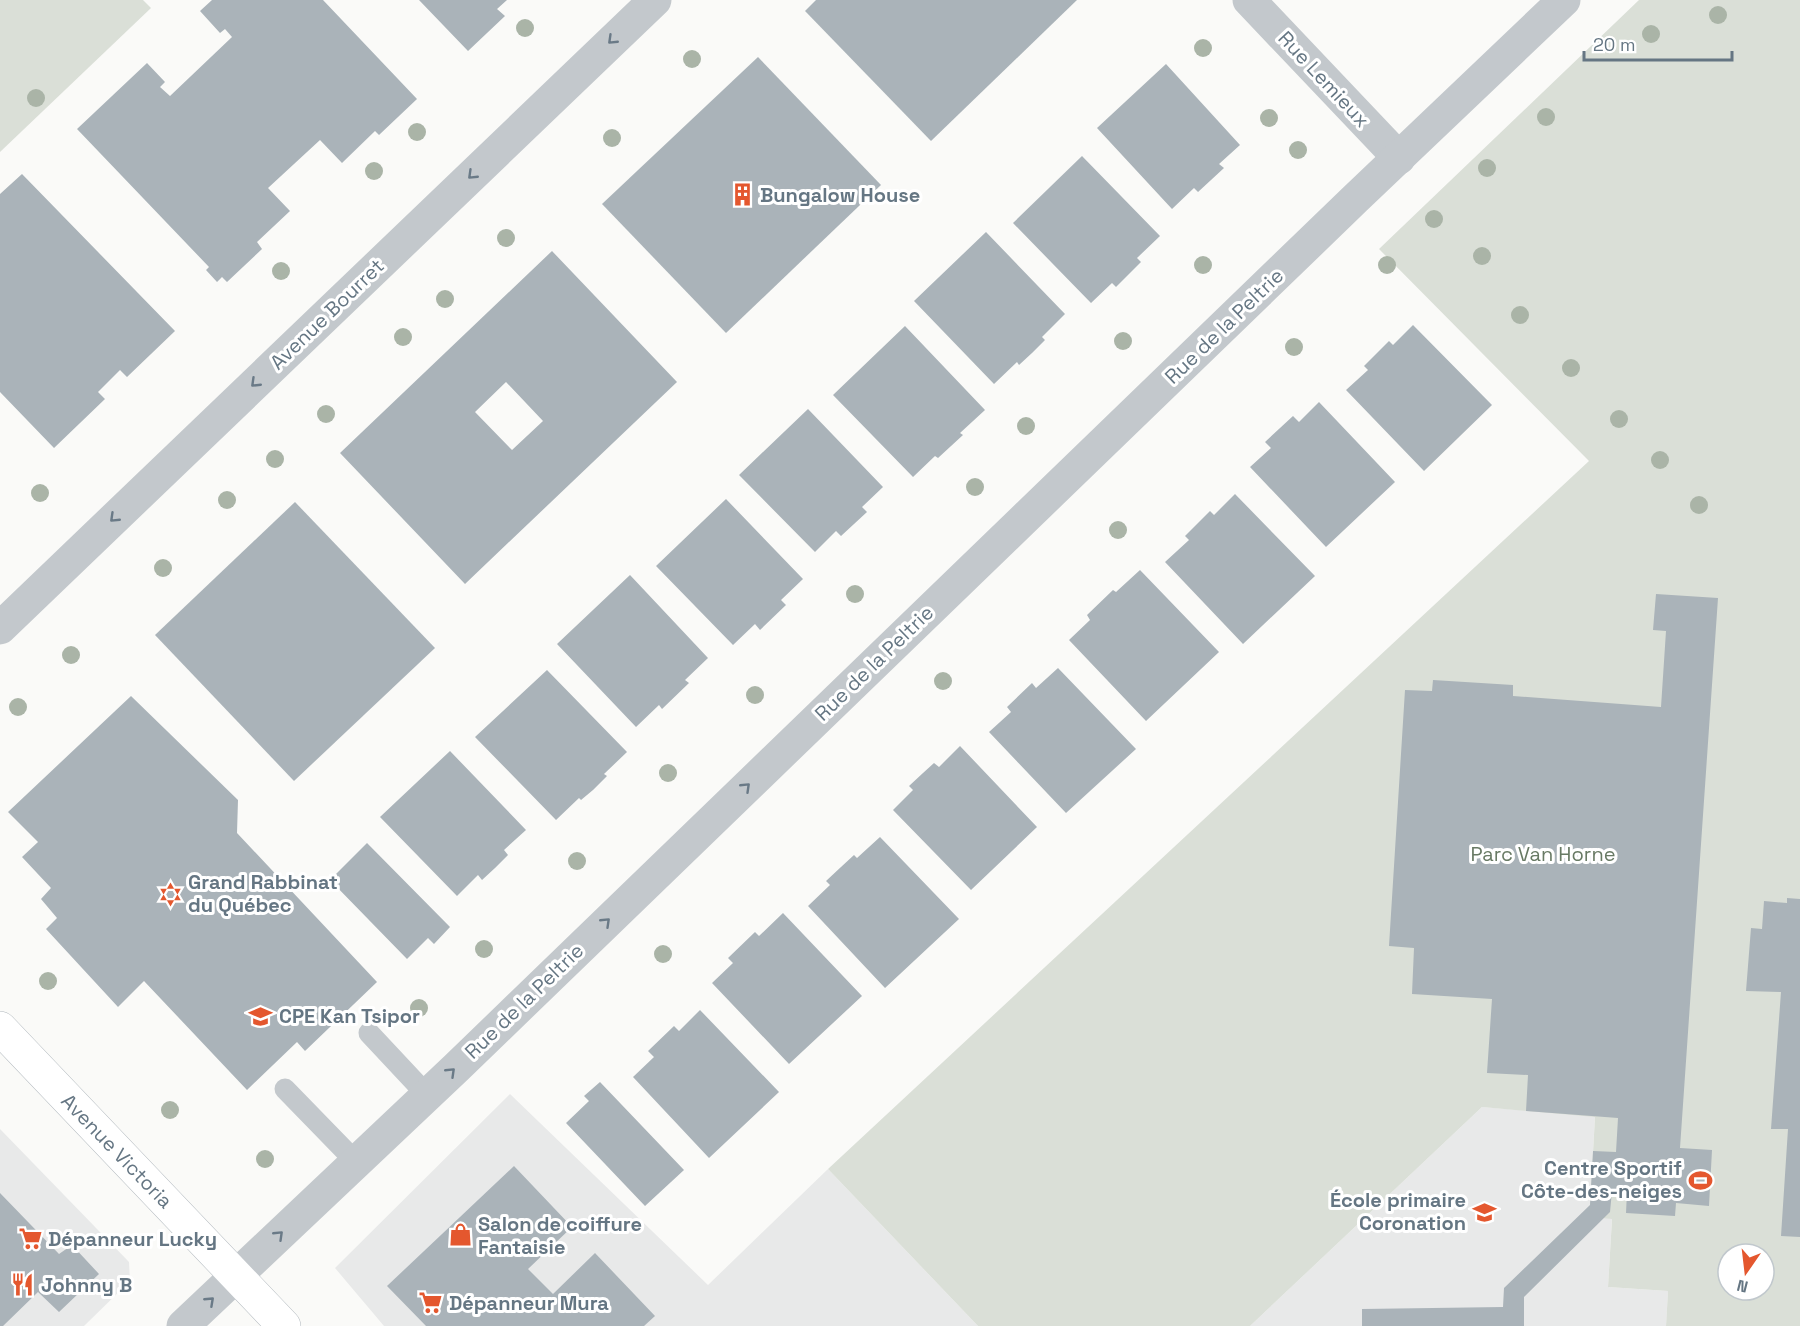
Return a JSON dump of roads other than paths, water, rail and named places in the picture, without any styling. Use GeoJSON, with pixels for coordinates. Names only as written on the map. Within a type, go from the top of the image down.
{"type":"FeatureCollection","features":[{"type":"Feature","properties":{"kind":"street","name":"Avenue Bourret"},"geometry":{"type":"LineString","coordinates":[[0,628],[655,0]]}},
{"type":"Feature","properties":{"kind":"street","name":"Rue Lemieux"},"geometry":{"type":"LineString","coordinates":[[1249,0],[1398,158]]}},
{"type":"Feature","properties":{"kind":"street","name":"Rue de la Peltrie"},"geometry":{"type":"LineString","coordinates":[[183,1326],[428,1095],[1564,0]]}},
{"type":"Feature","properties":{"kind":"street","name":"Avenue Victoria"},"geometry":{"type":"LineString","coordinates":[[0,1028],[284,1326]]}},
{"type":"Feature","properties":{"kind":"lane"},"geometry":{"type":"LineString","coordinates":[[369,1033],[428,1095]]}},
{"type":"Feature","properties":{"kind":"lane"},"geometry":{"type":"LineString","coordinates":[[285,1089],[356,1162]]}},
{"type":"Feature","properties":{"kind":"place","name":"Bungalow House"},"geometry":{"type":"Point","coordinates":[742,195]}},
{"type":"Feature","properties":{"kind":"place","name":"Grand Rabbinat du Québec"},"geometry":{"type":"Point","coordinates":[170,894]}},
{"type":"Feature","properties":{"kind":"place","name":"CPE Kan Tsipor"},"geometry":{"type":"Point","coordinates":[261,1016]}},
{"type":"Feature","properties":{"kind":"place","name":"Centre Sportif Côte-des-neiges"},"geometry":{"type":"Point","coordinates":[1700,1180]}},
{"type":"Feature","properties":{"kind":"place","name":"École primaire Coronation"},"geometry":{"type":"Point","coordinates":[1484,1212]}},
{"type":"Feature","properties":{"kind":"place","name":"Salon de coiffure Fantaisie"},"geometry":{"type":"Point","coordinates":[460,1235]}},
{"type":"Feature","properties":{"kind":"place","name":"Dépanneur Lucky"},"geometry":{"type":"Point","coordinates":[30,1239]}},
{"type":"Feature","properties":{"kind":"place","name":"Johnny B"},"geometry":{"type":"Point","coordinates":[23,1285]}},
{"type":"Feature","properties":{"kind":"place","name":"Dépanneur Mura"},"geometry":{"type":"Point","coordinates":[431,1303]}},
{"type":"Feature","properties":{"kind":"park label","name":"Parc Van Horne"},"geometry":{"type":"Point","coordinates":[1543,854]}}]}
